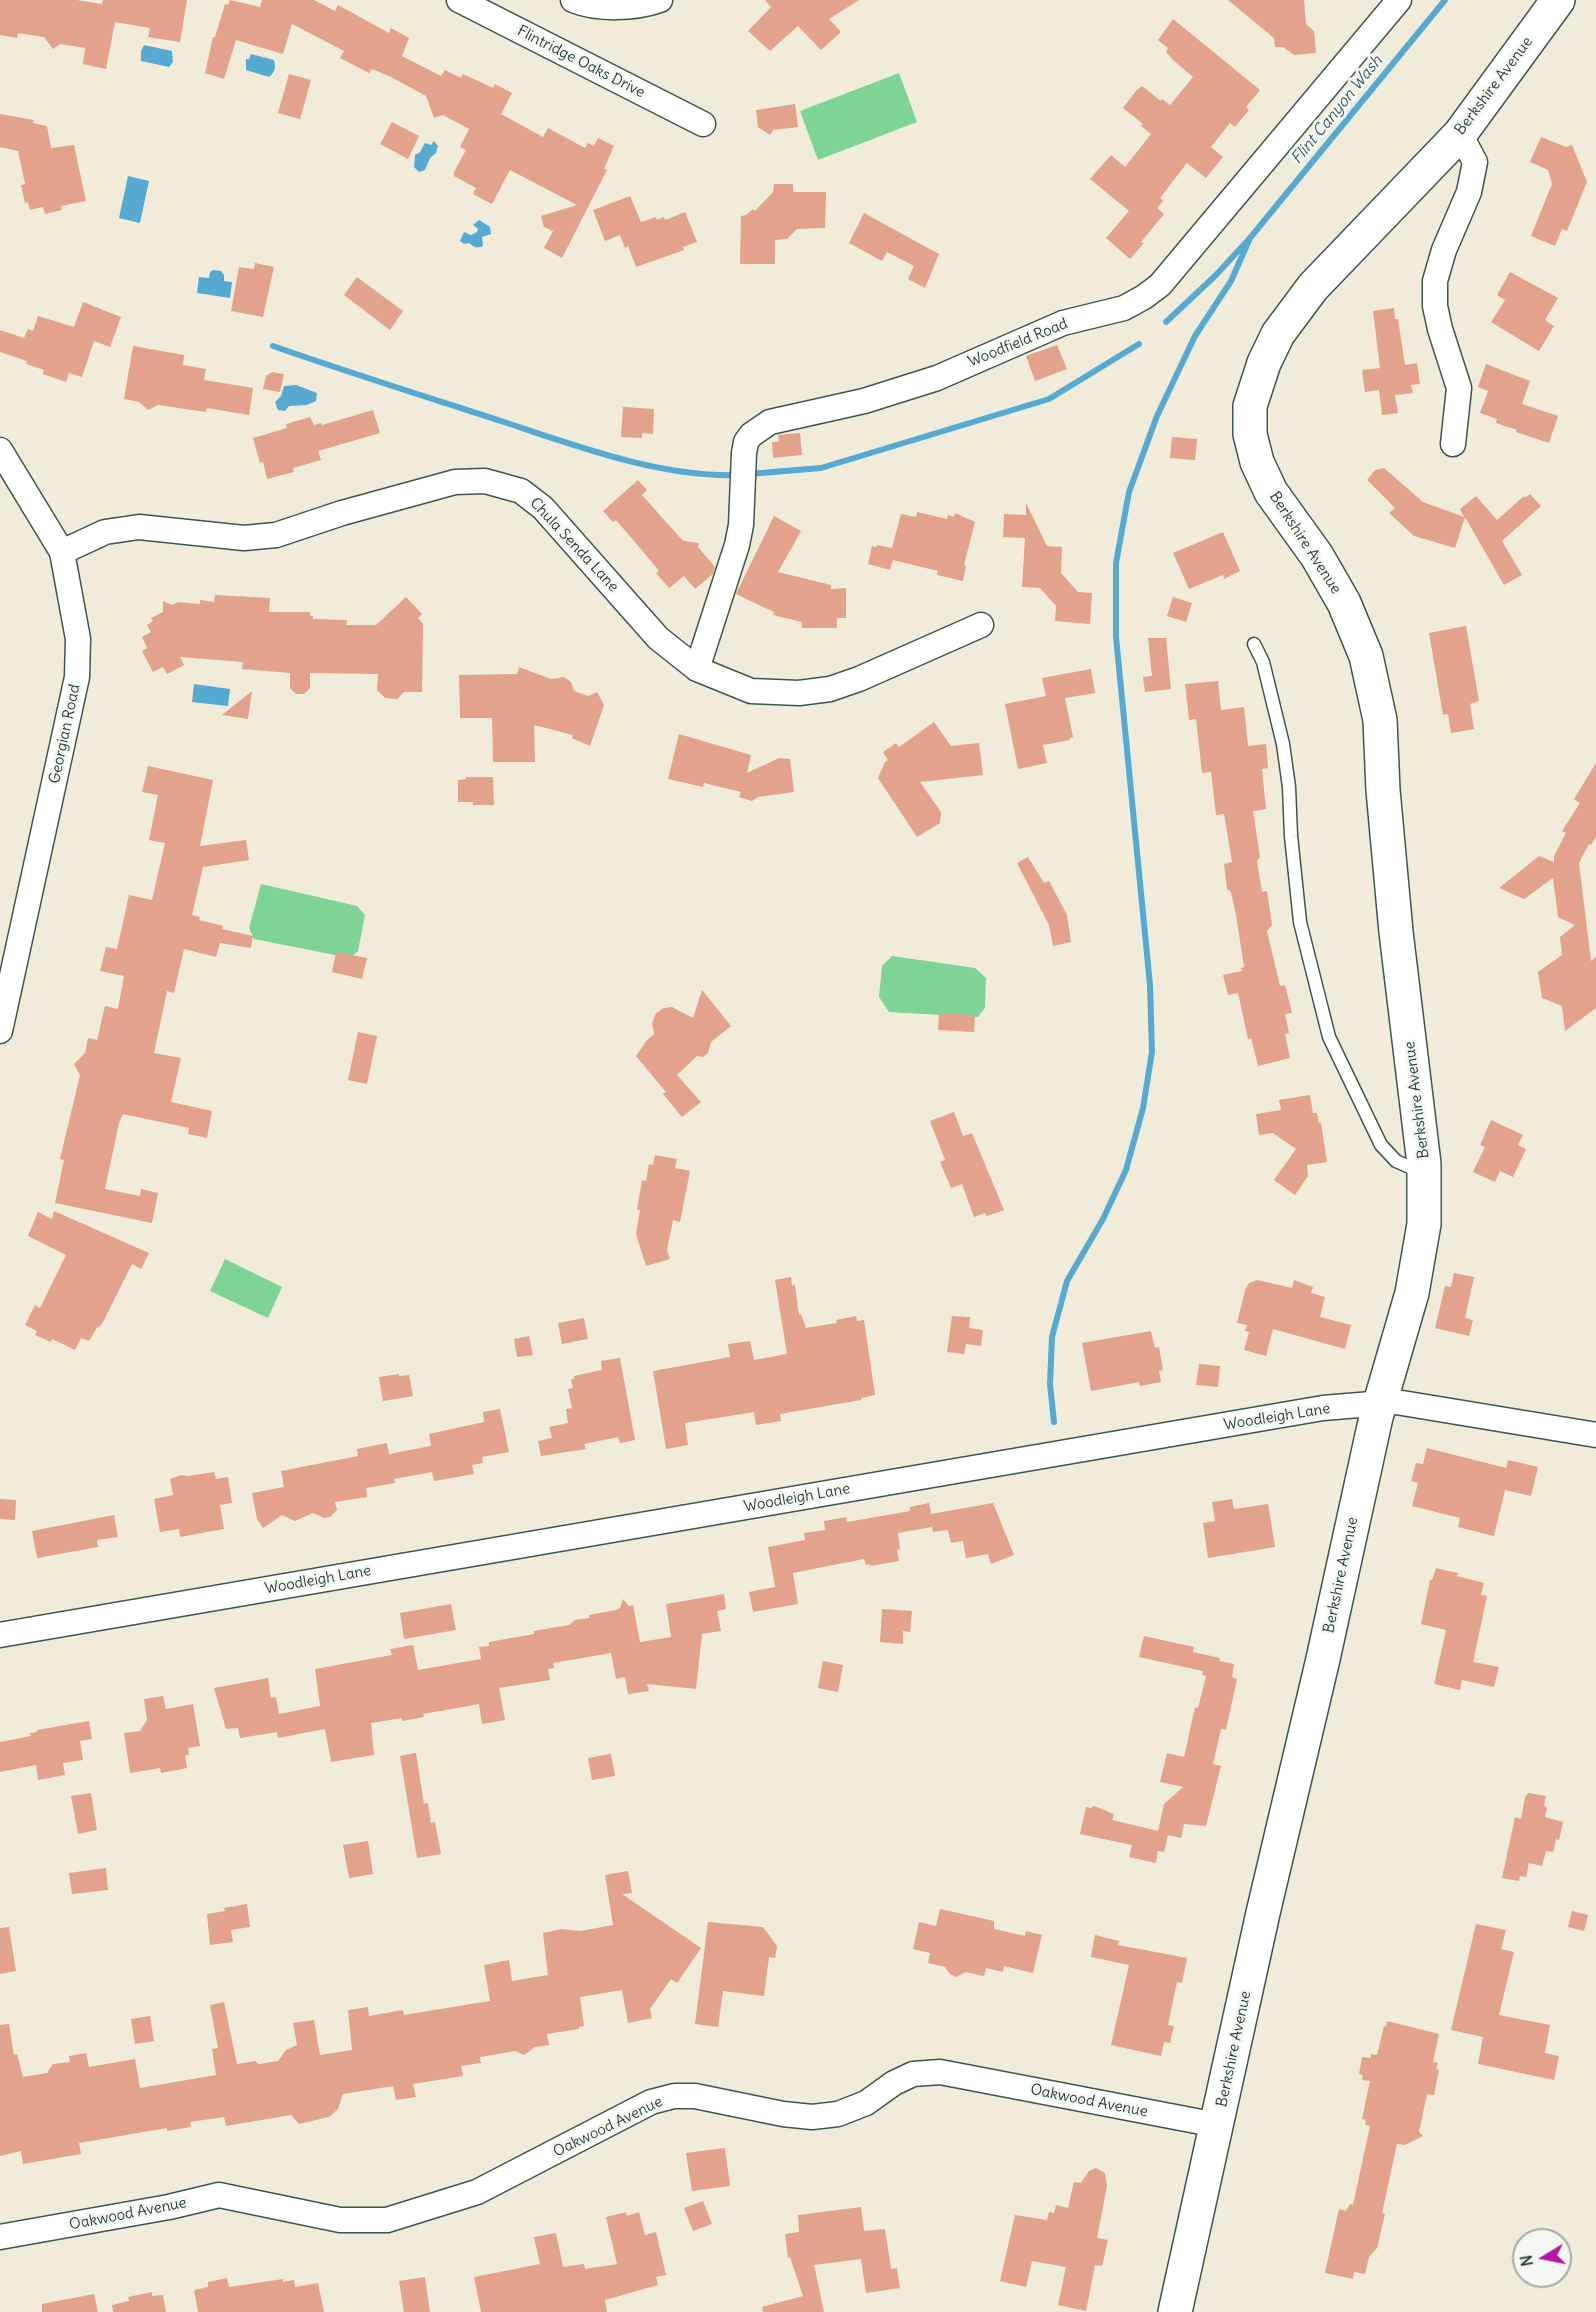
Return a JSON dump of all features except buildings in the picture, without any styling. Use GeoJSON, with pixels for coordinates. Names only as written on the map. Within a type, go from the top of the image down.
{"type":"FeatureCollection","features":[{"type":"Feature","properties":{"kind":"street","name":"Flintridge Oaks Drive"},"geometry":{"type":"LineString","coordinates":[[459,0],[703,124]]}},
{"type":"Feature","properties":{"kind":"street"},"geometry":{"type":"LineString","coordinates":[[573,0],[615,7],[660,0]]}},
{"type":"Feature","properties":{"kind":"street","name":"Woodfield Road"},"geometry":{"type":"LineString","coordinates":[[697,669],[737,545],[741,525],[746,442],[760,427],[770,422],[864,401],[937,378],[1063,323],[1124,308],[1144,297],[1160,285],[1399,0]]}},
{"type":"Feature","properties":{"kind":"street","name":"Berkshire Avenue"},"geometry":{"type":"LineString","coordinates":[[1175,2312],[1379,1402],[1412,1293],[1424,1224],[1425,1174],[1396,932],[1383,790],[1380,720],[1366,656],[1344,603],[1317,556],[1271,492],[1257,462],[1250,434],[1250,406],[1264,363],[1278,334],[1313,287],[1460,134],[1558,0]]}},
{"type":"Feature","properties":{"kind":"street"},"geometry":{"type":"LineString","coordinates":[[1453,444],[1459,388],[1440,330],[1435,306],[1435,281],[1444,250],[1469,192],[1475,162],[1460,134]]}},
{"type":"Feature","properties":{"kind":"street","name":"Georgian Road"},"geometry":{"type":"LineString","coordinates":[[0,450],[62,552],[78,639],[77,677],[3,1005],[0,1031]]}},
{"type":"Feature","properties":{"kind":"street","name":"Chula Senda Lane"},"geometry":{"type":"LineString","coordinates":[[62,552],[105,532],[139,527],[244,538],[276,535],[342,513],[455,482],[485,481],[521,491],[543,508],[658,638],[697,669],[751,691],[800,693],[830,689],[859,679],[981,625]]}},
{"type":"Feature","properties":{"kind":"street","name":"Woodleigh Lane"},"geometry":{"type":"LineString","coordinates":[[0,1635],[1323,1408],[1396,1402],[1596,1435]]}},
{"type":"Feature","properties":{"kind":"street","name":"Oakwood Avenue"},"geometry":{"type":"LineString","coordinates":[[0,2237],[219,2195],[340,2220],[387,2220],[477,2192],[651,2102],[674,2096],[695,2096],[783,2114],[812,2117],[838,2114],[866,2103],[894,2083],[913,2074],[940,2072],[1217,2125]]}},
{"type":"Feature","properties":{"kind":"lane"},"geometry":{"type":"LineString","coordinates":[[1254,645],[1263,662],[1283,744],[1289,787],[1291,836],[1300,922],[1329,1037],[1381,1145],[1396,1161],[1425,1174]]}},
{"type":"Feature","properties":{"kind":"green space"},"geometry":{"type":"Polygon","coordinates":[[[899,73],[917,122],[818,160],[800,111],[899,73]]]}},
{"type":"Feature","properties":{"kind":"green space"},"geometry":{"type":"Polygon","coordinates":[[[261,884],[357,906],[365,915],[358,951],[350,958],[254,939],[249,928],[261,884]]]}},
{"type":"Feature","properties":{"kind":"green space"},"geometry":{"type":"Polygon","coordinates":[[[892,956],[975,968],[986,978],[985,1008],[978,1017],[889,1012],[879,997],[882,966],[892,956]]]}},
{"type":"Feature","properties":{"kind":"green space"},"geometry":{"type":"Polygon","coordinates":[[[225,1259],[282,1287],[268,1318],[210,1291],[225,1259]]]}},
{"type":"Feature","properties":{"kind":"water"},"geometry":{"type":"Polygon","coordinates":[[[144,45],[172,51],[173,62],[169,67],[141,61],[141,51],[144,45]]]}},
{"type":"Feature","properties":{"kind":"water"},"geometry":{"type":"Polygon","coordinates":[[[251,54],[274,60],[274,70],[269,77],[246,70],[246,59],[249,59],[251,54]]]}},
{"type":"Feature","properties":{"kind":"water"},"geometry":{"type":"Polygon","coordinates":[[[434,141],[438,146],[436,153],[430,158],[425,170],[419,172],[414,167],[415,155],[420,152],[425,143],[431,145],[434,141]]]}},
{"type":"Feature","properties":{"kind":"water"},"geometry":{"type":"Polygon","coordinates":[[[128,176],[149,181],[140,223],[119,218],[128,176]]]}},
{"type":"Feature","properties":{"kind":"water"},"geometry":{"type":"Polygon","coordinates":[[[479,220],[490,227],[491,234],[482,237],[483,246],[475,247],[460,241],[464,232],[471,235],[477,232],[478,229],[473,225],[479,220]]]}},
{"type":"Feature","properties":{"kind":"water"},"geometry":{"type":"Polygon","coordinates":[[[213,270],[221,271],[224,281],[232,282],[230,298],[197,293],[199,277],[209,278],[213,270]]]}},
{"type":"Feature","properties":{"kind":"water"},"geometry":{"type":"Polygon","coordinates":[[[296,385],[317,393],[316,401],[307,405],[289,406],[285,411],[278,410],[275,402],[281,396],[284,386],[296,385]]]}},
{"type":"Feature","properties":{"kind":"water"},"geometry":{"type":"Polygon","coordinates":[[[194,684],[230,689],[228,706],[192,702],[194,684]]]}},
{"type":"Feature","properties":{"kind":"waterway","name":"Flint Canyon Wash"},"geometry":{"type":"LineString","coordinates":[[1166,322],[1216,275],[1250,238],[1445,0]]}},
{"type":"Feature","properties":{"kind":"waterway"},"geometry":{"type":"LineString","coordinates":[[1054,1422],[1050,1384],[1052,1337],[1067,1281],[1103,1219],[1126,1170],[1143,1108],[1152,1052],[1150,985],[1116,637],[1116,563],[1129,492],[1157,416],[1195,336],[1231,281],[1250,238]]}},
{"type":"Feature","properties":{"kind":"waterway"},"geometry":{"type":"LineString","coordinates":[[749,474],[821,468],[1049,399],[1139,344]]}},
{"type":"Feature","properties":{"kind":"waterway"},"geometry":{"type":"LineString","coordinates":[[273,346],[620,459],[680,471],[710,475],[739,475]]}}]}
